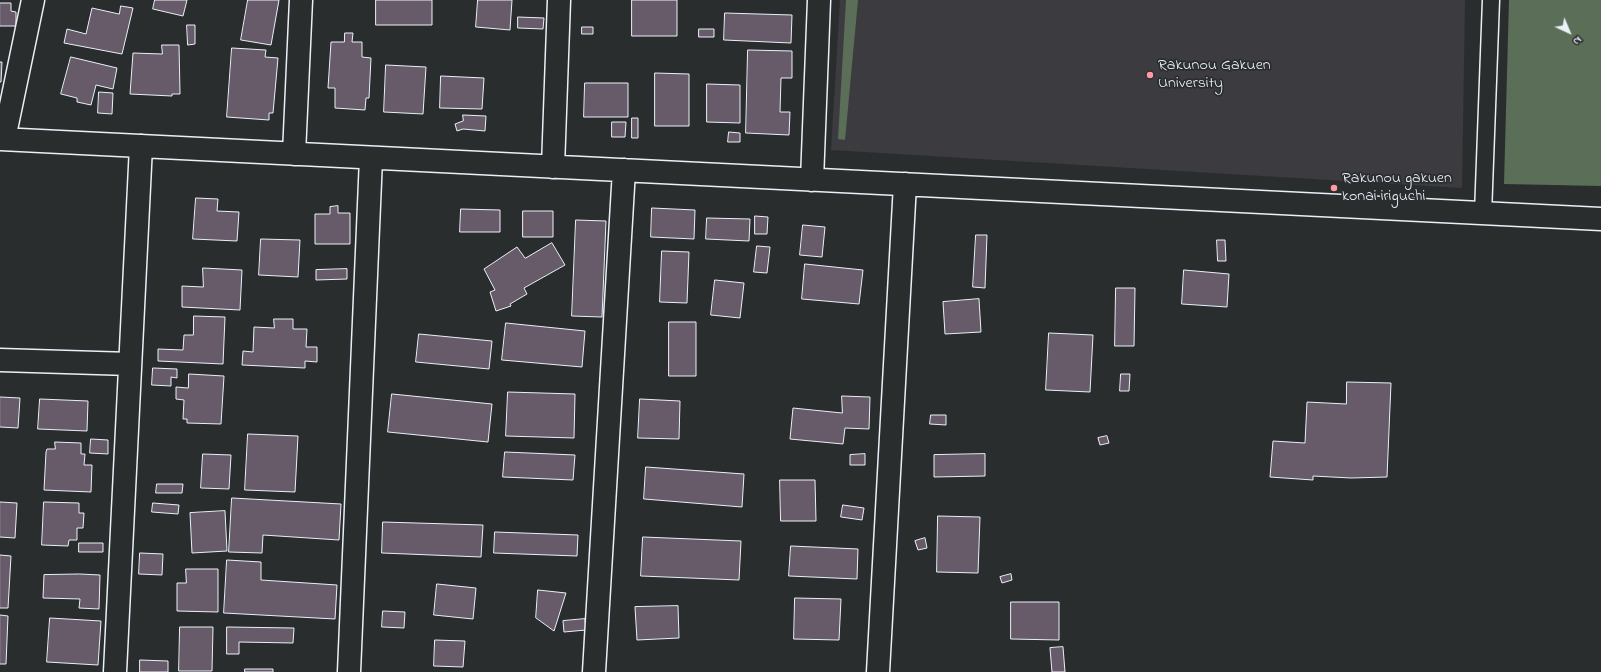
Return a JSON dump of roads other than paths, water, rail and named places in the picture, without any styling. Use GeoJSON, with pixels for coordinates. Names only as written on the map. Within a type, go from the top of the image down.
{"type":"FeatureCollection","features":[{"type":"Feature","properties":{"kind":"street"},"geometry":{"type":"LineString","coordinates":[[33,0],[2,139],[1601,219]]}},
{"type":"Feature","properties":{"kind":"street"},"geometry":{"type":"LineString","coordinates":[[294,154],[301,0]]}},
{"type":"Feature","properties":{"kind":"street"},"geometry":{"type":"LineString","coordinates":[[553,167],[559,0]]}},
{"type":"Feature","properties":{"kind":"street"},"geometry":{"type":"LineString","coordinates":[[812,180],[819,0]]}},
{"type":"Feature","properties":{"kind":"street"},"geometry":{"type":"LineString","coordinates":[[115,672],[141,146]]}},
{"type":"Feature","properties":{"kind":"street"},"geometry":{"type":"LineString","coordinates":[[349,672],[371,158]]}},
{"type":"Feature","properties":{"kind":"street"},"geometry":{"type":"LineString","coordinates":[[594,672],[624,170]]}},
{"type":"Feature","properties":{"kind":"street"},"geometry":{"type":"LineString","coordinates":[[878,672],[905,184]]}},
{"type":"Feature","properties":{"kind":"street"},"geometry":{"type":"LineString","coordinates":[[0,360],[130,364]]}},
{"type":"Feature","properties":{"kind":"lane"},"geometry":{"type":"LineString","coordinates":[[1483,214],[1491,0]]}},
{"type":"Feature","properties":{"kind":"place","name":"Rakunou Gakuen University"},"geometry":{"type":"Point","coordinates":[1150,75]}},
{"type":"Feature","properties":{"kind":"place","name":"Rakunou gakuen konai iriguchi"},"geometry":{"type":"Point","coordinates":[1334,188]}}]}
